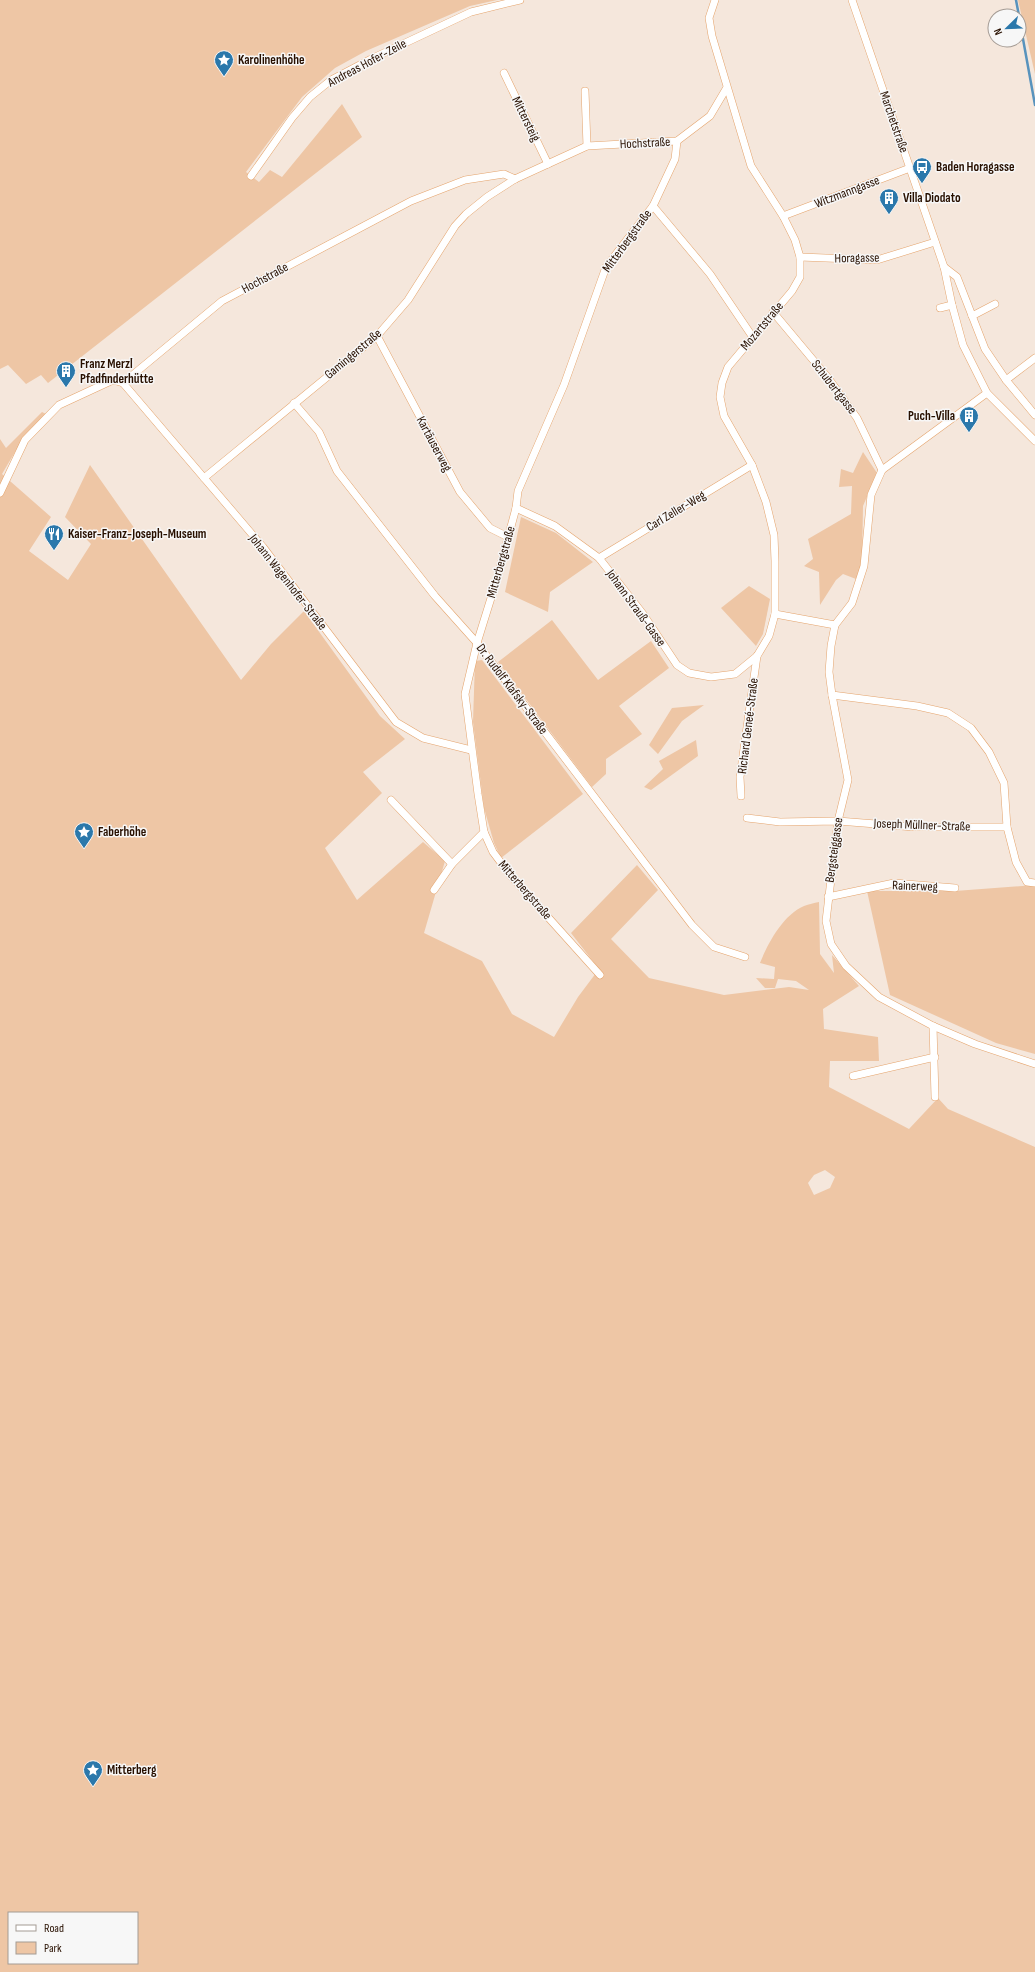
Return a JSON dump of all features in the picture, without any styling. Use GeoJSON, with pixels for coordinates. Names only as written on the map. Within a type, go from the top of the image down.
{"type":"FeatureCollection","features":[{"type":"Feature","properties":{"kind":"street","name":"Andreas Hofer-Zeile"},"geometry":{"type":"LineString","coordinates":[[251,176],[292,118],[310,97],[331,80],[371,59],[471,12],[520,0]]}},
{"type":"Feature","properties":{"kind":"street","name":"Mozartstraße"},"geometry":{"type":"LineString","coordinates":[[715,0],[709,18],[712,36],[726,89],[751,166],[784,216],[795,240],[800,257],[800,277],[792,291],[752,336],[728,366],[722,383],[720,397],[724,416],[752,465],[766,502],[774,535],[775,614],[769,636],[757,656]]}},
{"type":"Feature","properties":{"kind":"street","name":"Marchetstraße"},"geometry":{"type":"LineString","coordinates":[[852,0],[944,267],[952,305],[963,345],[986,393],[1035,441]]}},
{"type":"Feature","properties":{"kind":"street","name":"Mittersteig"},"geometry":{"type":"LineString","coordinates":[[504,73],[548,164]]}},
{"type":"Feature","properties":{"kind":"street","name":"Hochstraße"},"geometry":{"type":"LineString","coordinates":[[124,383],[222,301],[411,201],[465,180],[504,174],[515,179],[587,146],[677,141],[710,116],[726,89]]}},
{"type":"Feature","properties":{"kind":"street"},"geometry":{"type":"LineString","coordinates":[[585,91],[587,146]]}},
{"type":"Feature","properties":{"kind":"street","name":"Mitterbergstraße"},"geometry":{"type":"LineString","coordinates":[[600,975],[511,876],[493,852],[484,832],[471,750],[465,694],[477,643],[496,582],[516,508],[518,491],[564,384],[606,267],[653,206],[675,159],[677,141]]}},
{"type":"Feature","properties":{"kind":"street","name":"Witzmanngasse"},"geometry":{"type":"LineString","coordinates":[[784,216],[910,168]]}},
{"type":"Feature","properties":{"kind":"street","name":"Gamingerstraße"},"geometry":{"type":"LineString","coordinates":[[204,478],[377,336],[408,300],[455,226],[466,214],[515,179]]}},
{"type":"Feature","properties":{"kind":"street"},"geometry":{"type":"LineString","coordinates":[[653,206],[710,274],[752,336]]}},
{"type":"Feature","properties":{"kind":"street","name":"Horagasse"},"geometry":{"type":"LineString","coordinates":[[800,257],[877,260],[935,242]]}},
{"type":"Feature","properties":{"kind":"street","name":"Marchetstraße"},"geometry":{"type":"LineString","coordinates":[[944,267],[957,277],[985,349],[1006,380],[1035,415]]}},
{"type":"Feature","properties":{"kind":"street"},"geometry":{"type":"LineString","coordinates":[[972,316],[995,304]]}},
{"type":"Feature","properties":{"kind":"street"},"geometry":{"type":"LineString","coordinates":[[940,308],[952,305]]}},
{"type":"Feature","properties":{"kind":"street","name":"Schubertgasse"},"geometry":{"type":"LineString","coordinates":[[773,312],[828,379],[857,418],[882,470]]}},
{"type":"Feature","properties":{"kind":"street","name":"Kartäuserweg"},"geometry":{"type":"LineString","coordinates":[[377,336],[460,492],[490,528],[508,538]]}},
{"type":"Feature","properties":{"kind":"street"},"geometry":{"type":"LineString","coordinates":[[1006,380],[1035,358]]}},
{"type":"Feature","properties":{"kind":"street"},"geometry":{"type":"LineString","coordinates":[[0,493],[25,440],[59,405],[113,380],[124,383]]}},
{"type":"Feature","properties":{"kind":"street","name":"Johann Wagenhofer-Straße"},"geometry":{"type":"LineString","coordinates":[[124,383],[263,547],[396,722],[423,738],[471,750]]}},
{"type":"Feature","properties":{"kind":"street"},"geometry":{"type":"LineString","coordinates":[[882,470],[986,393]]}},
{"type":"Feature","properties":{"kind":"street","name":"Dr. Rudolf Klafsky-Straße"},"geometry":{"type":"LineString","coordinates":[[294,403],[319,432],[337,471],[435,596],[477,643],[692,925],[714,946],[745,958]]}},
{"type":"Feature","properties":{"kind":"street","name":"Carl Zeller-Weg"},"geometry":{"type":"LineString","coordinates":[[599,558],[752,465]]}},
{"type":"Feature","properties":{"kind":"street","name":"Bergsteiggasse"},"geometry":{"type":"LineString","coordinates":[[882,470],[871,496],[864,566],[852,602],[835,625],[831,646],[829,672],[848,780],[838,821],[828,897],[826,921],[831,944],[846,966],[879,997],[933,1026],[975,1044],[1035,1064]]}},
{"type":"Feature","properties":{"kind":"street","name":"Johann Strauß-Gasse"},"geometry":{"type":"LineString","coordinates":[[516,508],[555,526],[599,558],[643,614],[677,665],[689,673],[711,677],[735,674],[757,656]]}},
{"type":"Feature","properties":{"kind":"street"},"geometry":{"type":"LineString","coordinates":[[775,614],[835,625]]}},
{"type":"Feature","properties":{"kind":"street","name":"Richard Geneé-Straße"},"geometry":{"type":"LineString","coordinates":[[741,796],[740,777],[757,656]]}},
{"type":"Feature","properties":{"kind":"street"},"geometry":{"type":"LineString","coordinates":[[832,695],[917,706],[948,713],[971,728],[989,752],[1004,783],[1007,827],[1016,862],[1027,882],[1035,883]]}},
{"type":"Feature","properties":{"kind":"street"},"geometry":{"type":"LineString","coordinates":[[391,800],[452,864]]}},
{"type":"Feature","properties":{"kind":"street","name":"Joseph Müllner-Straße"},"geometry":{"type":"LineString","coordinates":[[747,818],[780,822],[838,821],[914,827],[1007,827]]}},
{"type":"Feature","properties":{"kind":"street"},"geometry":{"type":"LineString","coordinates":[[434,890],[452,864],[484,832]]}},
{"type":"Feature","properties":{"kind":"street","name":"Rainerweg"},"geometry":{"type":"LineString","coordinates":[[828,897],[894,883],[955,888]]}},
{"type":"Feature","properties":{"kind":"street"},"geometry":{"type":"LineString","coordinates":[[933,1026],[935,1097]]}},
{"type":"Feature","properties":{"kind":"street"},"geometry":{"type":"LineString","coordinates":[[853,1076],[935,1057]]}},
{"type":"Feature","properties":{"kind":"green space"},"geometry":{"type":"Polygon","coordinates":[[[0,0],[497,0],[470,6],[366,51],[335,68],[302,97],[246,172],[259,182],[270,170],[282,177],[342,104],[362,137],[48,383],[41,375],[26,384],[8,365],[0,369],[0,0]]]}},
{"type":"Feature","properties":{"kind":"green space"},"geometry":{"type":"Polygon","coordinates":[[[1018,0],[1035,0],[1035,74],[1027,39],[1027,8],[1020,8],[1018,0]]]}},
{"type":"Feature","properties":{"kind":"green space"},"geometry":{"type":"Polygon","coordinates":[[[42,412],[46,414],[22,440],[2,474],[51,517],[29,551],[68,580],[91,544],[65,517],[90,465],[241,680],[271,644],[304,611],[380,716],[405,739],[363,772],[382,793],[325,848],[357,900],[423,842],[445,861],[424,933],[482,961],[512,1014],[554,1037],[578,997],[599,969],[571,933],[637,865],[658,890],[611,939],[649,978],[724,995],[789,987],[809,990],[796,981],[778,979],[775,988],[765,988],[756,978],[774,979],[775,967],[760,963],[767,947],[777,930],[789,916],[796,910],[806,905],[819,902],[820,954],[834,973],[832,955],[859,986],[823,1009],[824,1029],[878,1037],[879,1061],[830,1061],[829,1087],[909,1129],[938,1098],[948,1109],[1035,1147],[1035,1972],[0,1972],[0,439],[6,448],[42,412]],[[825,1170],[814,1175],[808,1183],[814,1195],[830,1188],[835,1177],[825,1170]]]}},
{"type":"Feature","properties":{"kind":"green space"},"geometry":{"type":"Polygon","coordinates":[[[863,452],[877,473],[863,506],[862,563],[856,579],[843,574],[836,580],[820,605],[819,572],[804,566],[813,559],[808,539],[851,514],[852,486],[839,487],[841,469],[853,473],[863,452]]]}},
{"type":"Feature","properties":{"kind":"green space"},"geometry":{"type":"Polygon","coordinates":[[[521,517],[556,533],[593,562],[550,592],[548,612],[505,592],[521,517]]]}},
{"type":"Feature","properties":{"kind":"green space"},"geometry":{"type":"Polygon","coordinates":[[[749,586],[770,599],[763,634],[756,646],[721,608],[749,586]]]}},
{"type":"Feature","properties":{"kind":"green space"},"geometry":{"type":"Polygon","coordinates":[[[552,620],[598,680],[651,641],[669,668],[619,706],[642,734],[606,759],[606,774],[592,787],[498,662],[552,620]]]}},
{"type":"Feature","properties":{"kind":"green space"},"geometry":{"type":"Polygon","coordinates":[[[482,660],[583,794],[501,858],[494,843],[484,808],[473,722],[475,661],[482,660]]]}},
{"type":"Feature","properties":{"kind":"green space"},"geometry":{"type":"Polygon","coordinates":[[[704,705],[682,721],[658,754],[649,745],[672,708],[704,705]]]}},
{"type":"Feature","properties":{"kind":"green space"},"geometry":{"type":"Polygon","coordinates":[[[696,740],[698,756],[651,790],[644,787],[663,769],[659,761],[696,740]]]}},
{"type":"Feature","properties":{"kind":"green space"},"geometry":{"type":"Polygon","coordinates":[[[1035,885],[1035,1054],[996,1043],[890,995],[867,891],[955,891],[1035,885]]]}},
{"type":"Feature","properties":{"kind":"waterway"},"geometry":{"type":"LineString","coordinates":[[1016,0],[1018,8]]}},
{"type":"Feature","properties":{"kind":"waterway"},"geometry":{"type":"LineString","coordinates":[[1025,48],[1035,105]]}},
{"type":"Feature","properties":{"kind":"place","name":"Karolinenhöhe"},"geometry":{"type":"Point","coordinates":[224,77]}},
{"type":"Feature","properties":{"kind":"place","name":"Baden Horagasse"},"geometry":{"type":"Point","coordinates":[922,184]}},
{"type":"Feature","properties":{"kind":"place","name":"Villa Diodato"},"geometry":{"type":"Point","coordinates":[889,215]}},
{"type":"Feature","properties":{"kind":"place","name":"Franz Merzl Pfadfinderhütte"},"geometry":{"type":"Point","coordinates":[66,388]}},
{"type":"Feature","properties":{"kind":"place","name":"Puch-Villa"},"geometry":{"type":"Point","coordinates":[969,433]}},
{"type":"Feature","properties":{"kind":"place","name":"Kaiser-Franz-Joseph-Museum"},"geometry":{"type":"Point","coordinates":[54,551]}},
{"type":"Feature","properties":{"kind":"place","name":"Faberhöhe"},"geometry":{"type":"Point","coordinates":[84,849]}},
{"type":"Feature","properties":{"kind":"place","name":"Mitterberg"},"geometry":{"type":"Point","coordinates":[93,1787]}}]}
